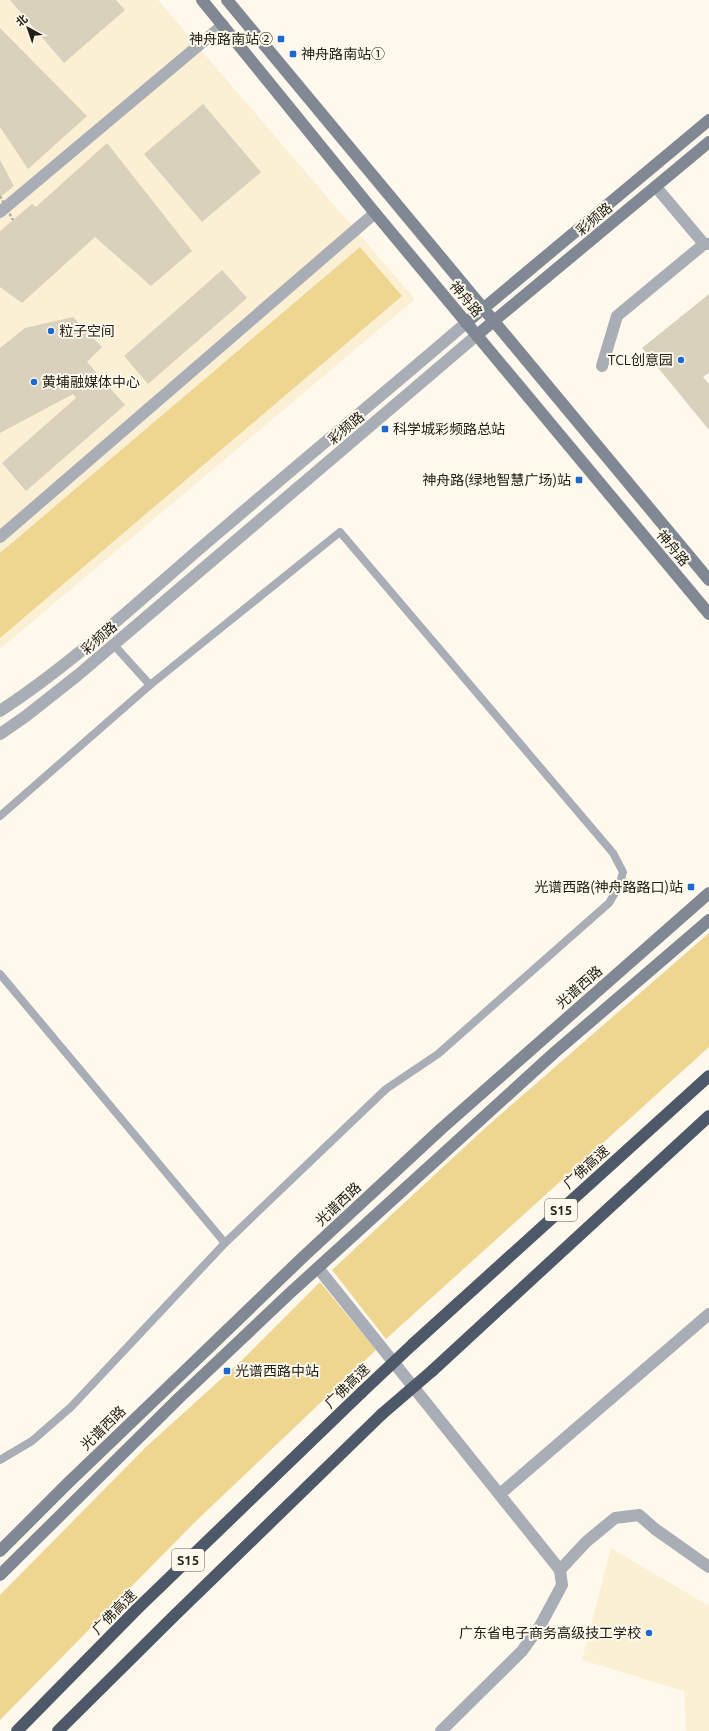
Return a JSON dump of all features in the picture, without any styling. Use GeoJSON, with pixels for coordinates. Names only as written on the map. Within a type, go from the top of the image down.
{"type":"FeatureCollection","features":[{"type":"Feature","properties":{"kind":"highway","name":"广佛高速"},"geometry":{"type":"LineString","coordinates":[[17,1731],[137,1609],[362,1392],[709,1076]]}},
{"type":"Feature","properties":{"kind":"highway","name":"S15"},"geometry":{"type":"LineString","coordinates":[[58,1731],[174,1615],[382,1414],[432,1371],[709,1116]]}},
{"type":"Feature","properties":{"kind":"street","name":"神舟路"},"geometry":{"type":"LineString","coordinates":[[202,0],[375,213],[709,614]]}},
{"type":"Feature","properties":{"kind":"street","name":"神舟路"},"geometry":{"type":"LineString","coordinates":[[227,0],[709,580]]}},
{"type":"Feature","properties":{"kind":"street"},"geometry":{"type":"LineString","coordinates":[[0,212],[223,25]]}},
{"type":"Feature","properties":{"kind":"street","name":"彩频路"},"geometry":{"type":"LineString","coordinates":[[0,711],[41,683],[101,635],[224,528],[466,323],[709,120]]}},
{"type":"Feature","properties":{"kind":"street","name":"彩频路"},"geometry":{"type":"LineString","coordinates":[[0,734],[45,701],[114,645],[494,320],[709,142]]}},
{"type":"Feature","properties":{"kind":"street"},"geometry":{"type":"LineString","coordinates":[[602,366],[617,316],[707,244],[656,187]]}},
{"type":"Feature","properties":{"kind":"street"},"geometry":{"type":"LineString","coordinates":[[0,537],[375,213]]}},
{"type":"Feature","properties":{"kind":"street","name":"光谱西路"},"geometry":{"type":"LineString","coordinates":[[0,1551],[171,1383],[441,1129],[709,893]]}},
{"type":"Feature","properties":{"kind":"street"},"geometry":{"type":"LineString","coordinates":[[0,1575],[179,1398],[318,1268],[554,1052],[709,920]]}},
{"type":"Feature","properties":{"kind":"street"},"geometry":{"type":"LineString","coordinates":[[318,1268],[560,1570],[562,1585],[540,1626],[522,1650],[441,1731]]}},
{"type":"Feature","properties":{"kind":"street"},"geometry":{"type":"LineString","coordinates":[[500,1494],[709,1314]]}},
{"type":"Feature","properties":{"kind":"street"},"geometry":{"type":"LineString","coordinates":[[560,1570],[586,1542],[615,1518],[639,1515],[655,1529],[709,1567]]}},
{"type":"Feature","properties":{"kind":"lane"},"geometry":{"type":"LineString","coordinates":[[0,816],[150,685],[340,532],[613,853],[623,872],[619,886],[609,903],[438,1054],[386,1088],[225,1243],[71,1407],[32,1441],[0,1460]]}},
{"type":"Feature","properties":{"kind":"lane"},"geometry":{"type":"LineString","coordinates":[[114,645],[150,685]]}},
{"type":"Feature","properties":{"kind":"lane"},"geometry":{"type":"LineString","coordinates":[[0,974],[225,1243]]}},
{"type":"Feature","properties":{"kind":"path"},"geometry":{"type":"LineString","coordinates":[[0,196],[13,220]]}},
{"type":"Feature","properties":{"kind":"shaded area"},"geometry":{"type":"Polygon","coordinates":[[[0,0],[158,0],[415,299],[0,649],[0,0]]]}},
{"type":"Feature","properties":{"kind":"shaded area"},"geometry":{"type":"Polygon","coordinates":[[[360,247],[402,296],[0,638],[0,553],[360,247]]]}},
{"type":"Feature","properties":{"kind":"shaded area"},"geometry":{"type":"Polygon","coordinates":[[[709,933],[709,1047],[386,1339],[332,1270],[484,1129],[709,933]]]}},
{"type":"Feature","properties":{"kind":"shaded area"},"geometry":{"type":"Polygon","coordinates":[[[320,1282],[376,1350],[195,1522],[0,1720],[0,1595],[146,1447],[241,1361],[320,1282]]]}},
{"type":"Feature","properties":{"kind":"shaded area","name":"广东省电子商务高级技工学校"},"geometry":{"type":"Polygon","coordinates":[[[611,1548],[709,1606],[709,1731],[686,1731],[684,1691],[582,1660],[611,1548]]]}},
{"type":"Feature","properties":{"kind":"building"},"geometry":{"type":"Polygon","coordinates":[[[10,0],[116,0],[125,10],[64,63],[10,0]]]}},
{"type":"Feature","properties":{"kind":"building"},"geometry":{"type":"Polygon","coordinates":[[[0,28],[87,116],[28,169],[0,127],[0,28]]]}},
{"type":"Feature","properties":{"kind":"building"},"geometry":{"type":"Polygon","coordinates":[[[203,104],[261,172],[202,222],[144,154],[203,104]]]}},
{"type":"Feature","properties":{"kind":"building"},"geometry":{"type":"Polygon","coordinates":[[[107,143],[192,251],[151,286],[95,237],[22,303],[0,287],[0,231],[32,204],[36,207],[107,143]]]}},
{"type":"Feature","properties":{"kind":"building"},"geometry":{"type":"Polygon","coordinates":[[[0,160],[14,186],[0,197],[0,160]]]}},
{"type":"Feature","properties":{"kind":"building"},"geometry":{"type":"Polygon","coordinates":[[[222,270],[247,298],[148,384],[124,356],[222,270]]]}},
{"type":"Feature","properties":{"kind":"building","name":"TCL创意园"},"geometry":{"type":"Polygon","coordinates":[[[709,294],[709,373],[703,377],[709,384],[709,430],[642,348],[709,294]]]}},
{"type":"Feature","properties":{"kind":"building"},"geometry":{"type":"Polygon","coordinates":[[[73,317],[102,347],[87,362],[125,405],[26,491],[2,463],[76,398],[73,394],[0,433],[0,348],[25,328],[73,317]]]}},
{"type":"Feature","properties":{"kind":"place","name":"神舟路南站②"},"geometry":{"type":"Point","coordinates":[281,39]}},
{"type":"Feature","properties":{"kind":"place","name":"神舟路南站①"},"geometry":{"type":"Point","coordinates":[293,54]}},
{"type":"Feature","properties":{"kind":"place","name":"粒子空间"},"geometry":{"type":"Point","coordinates":[51,331]}},
{"type":"Feature","properties":{"kind":"place","name":"TCL创意园"},"geometry":{"type":"Point","coordinates":[681,360]}},
{"type":"Feature","properties":{"kind":"place","name":"黄埔融媒体中心"},"geometry":{"type":"Point","coordinates":[34,382]}},
{"type":"Feature","properties":{"kind":"place","name":"科学城彩频路总站"},"geometry":{"type":"Point","coordinates":[385,429]}},
{"type":"Feature","properties":{"kind":"place","name":"神舟路(绿地智慧广场)站"},"geometry":{"type":"Point","coordinates":[579,480]}},
{"type":"Feature","properties":{"kind":"place","name":"光谱西路(神舟路路口)站"},"geometry":{"type":"Point","coordinates":[691,887]}},
{"type":"Feature","properties":{"kind":"place","name":"光谱西路中站"},"geometry":{"type":"Point","coordinates":[227,1371]}},
{"type":"Feature","properties":{"kind":"place","name":"广东省电子商务高级技工学校"},"geometry":{"type":"Point","coordinates":[649,1633]}}]}
